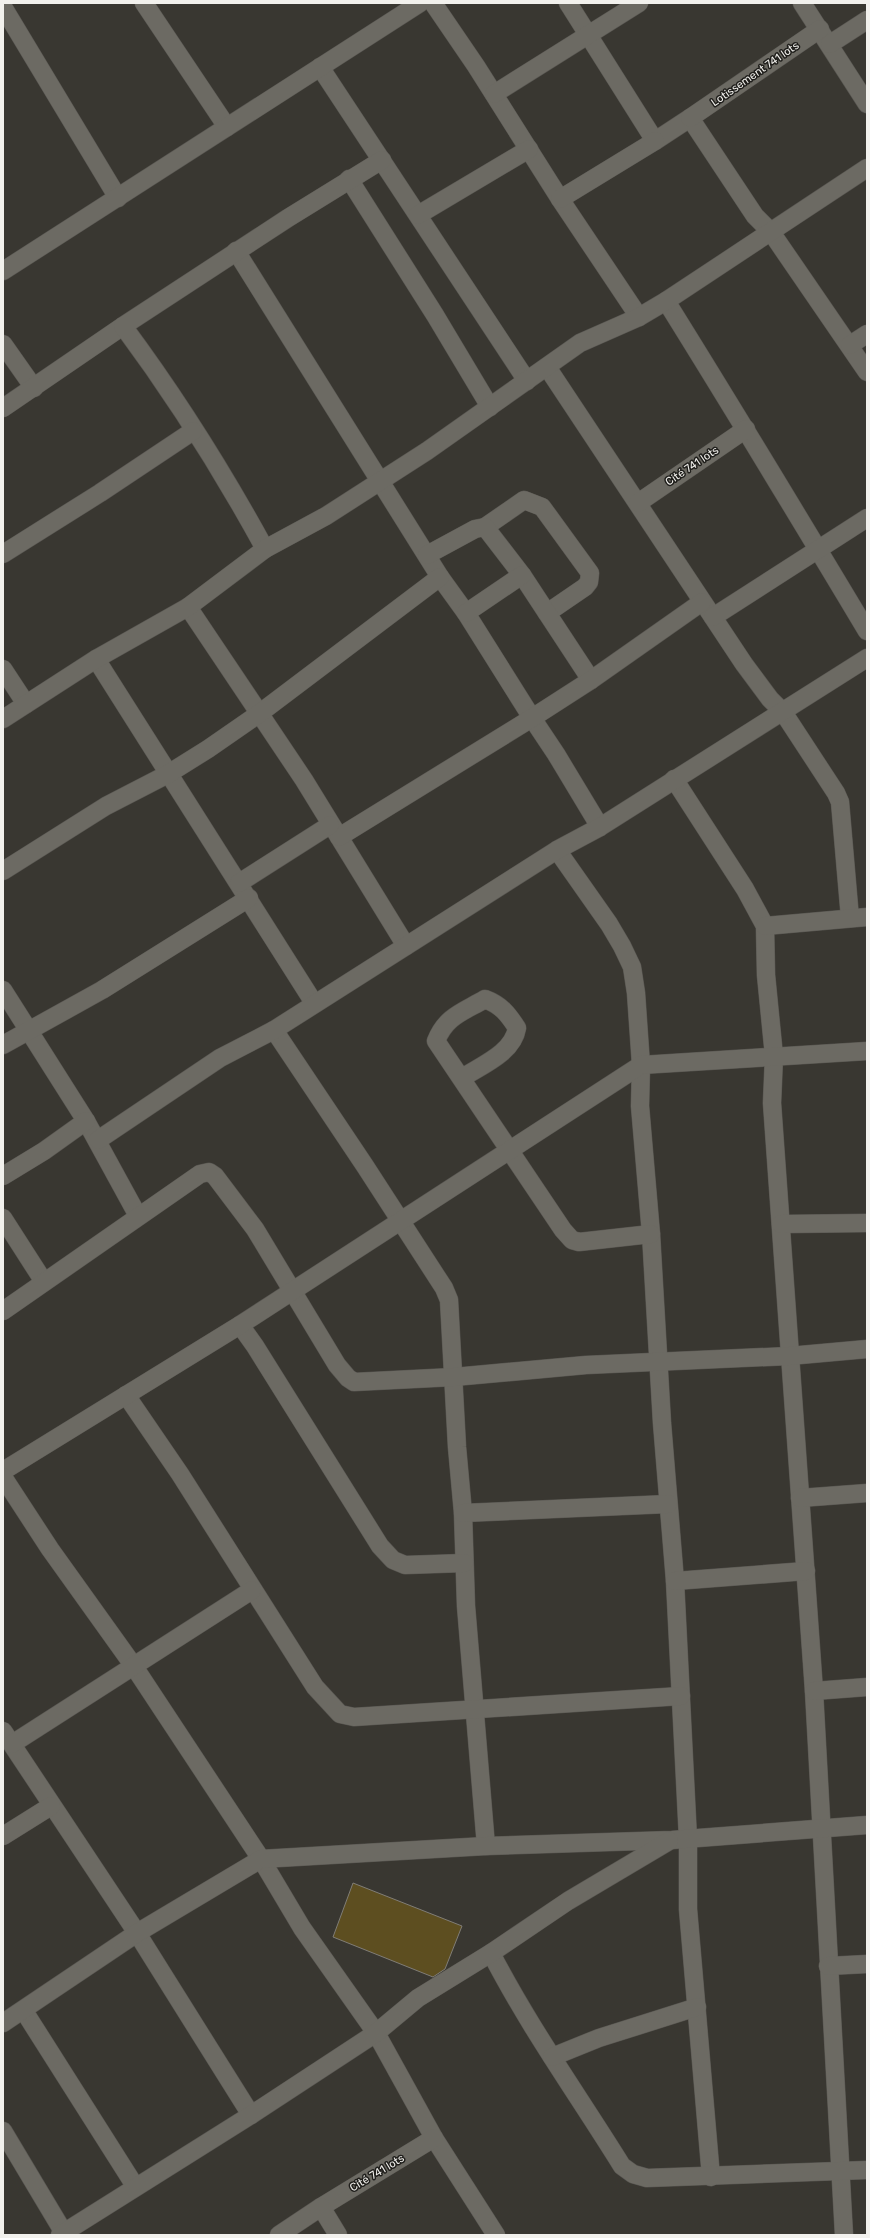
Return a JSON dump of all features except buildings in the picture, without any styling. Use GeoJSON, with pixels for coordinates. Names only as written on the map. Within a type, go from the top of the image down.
{"type":"FeatureCollection","features":[{"type":"Feature","properties":{"kind":"street"},"geometry":{"type":"LineString","coordinates":[[144,3],[227,126]]}},
{"type":"Feature","properties":{"kind":"street"},"geometry":{"type":"LineString","coordinates":[[4,270],[420,3]]}},
{"type":"Feature","properties":{"kind":"street"},"geometry":{"type":"LineString","coordinates":[[433,3],[494,94],[560,199],[639,317]]}},
{"type":"Feature","properties":{"kind":"street"},"geometry":{"type":"LineString","coordinates":[[560,199],[656,141],[568,3]]}},
{"type":"Feature","properties":{"kind":"street"},"geometry":{"type":"LineString","coordinates":[[494,94],[639,3]]}},
{"type":"Feature","properties":{"kind":"street"},"geometry":{"type":"LineString","coordinates":[[802,3],[830,44],[867,104]]}},
{"type":"Feature","properties":{"kind":"street"},"geometry":{"type":"LineString","coordinates":[[3,7],[8,28],[118,198]]}},
{"type":"Feature","properties":{"kind":"street"},"geometry":{"type":"LineString","coordinates":[[830,44],[867,20]]}},
{"type":"Feature","properties":{"kind":"street","name":"Lotissement 741 lots"},"geometry":{"type":"LineString","coordinates":[[656,141],[820,29]]}},
{"type":"Feature","properties":{"kind":"street"},"geometry":{"type":"LineString","coordinates":[[320,68],[527,382]]}},
{"type":"Feature","properties":{"kind":"street"},"geometry":{"type":"LineString","coordinates":[[690,118],[755,216],[770,232],[867,372]]}},
{"type":"Feature","properties":{"kind":"street"},"geometry":{"type":"LineString","coordinates":[[418,215],[529,149]]}},
{"type":"Feature","properties":{"kind":"street"},"geometry":{"type":"LineString","coordinates":[[3,408],[236,251],[349,179],[382,160]]}},
{"type":"Feature","properties":{"kind":"street"},"geometry":{"type":"LineString","coordinates":[[3,718],[96,659],[188,607],[265,549],[326,516],[379,480],[427,451],[527,382],[580,343],[639,317],[666,301],[866,171]]}},
{"type":"Feature","properties":{"kind":"street"},"geometry":{"type":"LineString","coordinates":[[349,179],[415,283],[490,407]]}},
{"type":"Feature","properties":{"kind":"street"},"geometry":{"type":"LineString","coordinates":[[236,251],[440,577],[466,614],[556,754],[600,827]]}},
{"type":"Feature","properties":{"kind":"street"},"geometry":{"type":"LineString","coordinates":[[666,301],[789,499],[817,551],[867,631]]}},
{"type":"Feature","properties":{"kind":"street"},"geometry":{"type":"LineString","coordinates":[[123,326],[149,362],[193,431],[247,516],[265,549]]}},
{"type":"Feature","properties":{"kind":"street"},"geometry":{"type":"LineString","coordinates":[[850,346],[867,334]]}},
{"type":"Feature","properties":{"kind":"street"},"geometry":{"type":"LineString","coordinates":[[3,344],[34,388]]}},
{"type":"Feature","properties":{"kind":"street"},"geometry":{"type":"LineString","coordinates":[[547,367],[702,602],[770,699],[783,712],[830,782],[840,802],[859,918],[765,926]]}},
{"type":"Feature","properties":{"kind":"street","name":"Cité 741 lots"},"geometry":{"type":"LineString","coordinates":[[638,503],[746,430]]}},
{"type":"Feature","properties":{"kind":"street"},"geometry":{"type":"LineString","coordinates":[[3,554],[100,493],[193,431]]}},
{"type":"Feature","properties":{"kind":"street"},"geometry":{"type":"LineString","coordinates":[[427,555],[475,529],[485,527],[524,500],[542,507],[590,573],[589,582],[585,587],[547,612]]}},
{"type":"Feature","properties":{"kind":"street"},"geometry":{"type":"LineString","coordinates":[[713,617],[867,518]]}},
{"type":"Feature","properties":{"kind":"street"},"geometry":{"type":"LineString","coordinates":[[485,527],[522,575],[591,680]]}},
{"type":"Feature","properties":{"kind":"street"},"geometry":{"type":"LineString","coordinates":[[466,614],[522,575]]}},
{"type":"Feature","properties":{"kind":"street"},"geometry":{"type":"LineString","coordinates":[[3,871],[106,806],[168,774],[260,713],[440,577]]}},
{"type":"Feature","properties":{"kind":"street"},"geometry":{"type":"LineString","coordinates":[[3,1045],[102,990],[244,890],[335,831],[532,718],[591,680],[702,602]]}},
{"type":"Feature","properties":{"kind":"street"},"geometry":{"type":"LineString","coordinates":[[188,607],[304,780],[406,946]]}},
{"type":"Feature","properties":{"kind":"street"},"geometry":{"type":"LineString","coordinates":[[98,1140],[220,1058],[274,1030],[314,1003],[557,850],[600,827],[867,658]]}},
{"type":"Feature","properties":{"kind":"street"},"geometry":{"type":"LineString","coordinates":[[96,659],[168,774],[244,890],[314,1003]]}},
{"type":"Feature","properties":{"kind":"street"},"geometry":{"type":"LineString","coordinates":[[3,669],[26,704]]}},
{"type":"Feature","properties":{"kind":"street"},"geometry":{"type":"LineString","coordinates":[[674,779],[745,889],[765,926],[766,975],[774,1056],[772,1103],[814,1691],[844,2235]]}},
{"type":"Feature","properties":{"kind":"street"},"geometry":{"type":"LineString","coordinates":[[557,850],[609,924],[632,967],[636,993],[641,1065],[640,1106],[651,1234],[657,1363],[675,1580],[681,1696],[680,1839],[688,1909],[712,2177]]}},
{"type":"Feature","properties":{"kind":"street"},"geometry":{"type":"LineString","coordinates":[[3,990],[98,1140],[138,1216]]}},
{"type":"Feature","properties":{"kind":"street"},"geometry":{"type":"LineString","coordinates":[[462,1078],[510,1046],[516,1039],[518,1028],[505,1010],[495,1003],[485,999],[446,1022],[441,1028],[436,1041],[563,1230],[572,1240],[579,1242],[651,1234]]}},
{"type":"Feature","properties":{"kind":"street"},"geometry":{"type":"LineString","coordinates":[[274,1030],[401,1221],[444,1288],[449,1300],[474,1711],[486,1846]]}},
{"type":"Feature","properties":{"kind":"street"},"geometry":{"type":"LineString","coordinates":[[3,1472],[240,1325],[641,1065],[867,1051]]}},
{"type":"Feature","properties":{"kind":"street"},"geometry":{"type":"LineString","coordinates":[[3,1176],[44,1151],[86,1121]]}},
{"type":"Feature","properties":{"kind":"street"},"geometry":{"type":"LineString","coordinates":[[3,1311],[200,1174],[209,1172],[215,1176],[255,1229],[337,1365],[348,1378],[354,1382],[454,1377],[586,1365],[789,1356],[867,1349]]}},
{"type":"Feature","properties":{"kind":"street"},"geometry":{"type":"LineString","coordinates":[[3,1218],[44,1282]]}},
{"type":"Feature","properties":{"kind":"street"},"geometry":{"type":"LineString","coordinates":[[781,1224],[867,1223]]}},
{"type":"Feature","properties":{"kind":"street"},"geometry":{"type":"LineString","coordinates":[[240,1325],[255,1346],[380,1546],[393,1560],[405,1565],[464,1563]]}},
{"type":"Feature","properties":{"kind":"street"},"geometry":{"type":"LineString","coordinates":[[126,1395],[180,1474],[252,1590],[315,1686],[340,1714],[354,1717],[474,1711],[681,1696]]}},
{"type":"Feature","properties":{"kind":"street"},"geometry":{"type":"LineString","coordinates":[[3,1477],[50,1550],[132,1665],[261,1859],[302,1928],[376,2033],[434,2138],[496,2235]]}},
{"type":"Feature","properties":{"kind":"street"},"geometry":{"type":"LineString","coordinates":[[800,1498],[867,1492]]}},
{"type":"Feature","properties":{"kind":"street"},"geometry":{"type":"LineString","coordinates":[[463,1513],[668,1504]]}},
{"type":"Feature","properties":{"kind":"street"},"geometry":{"type":"LineString","coordinates":[[675,1580],[806,1571]]}},
{"type":"Feature","properties":{"kind":"street"},"geometry":{"type":"LineString","coordinates":[[251,2115],[137,1933],[7,1738],[132,1665],[252,1590]]}},
{"type":"Feature","properties":{"kind":"street"},"geometry":{"type":"LineString","coordinates":[[814,1691],[867,1687]]}},
{"type":"Feature","properties":{"kind":"street"},"geometry":{"type":"LineString","coordinates":[[3,1836],[51,1806]]}},
{"type":"Feature","properties":{"kind":"street"},"geometry":{"type":"LineString","coordinates":[[3,2023],[137,1933],[261,1859],[486,1846],[680,1839],[867,1825]]}},
{"type":"Feature","properties":{"kind":"street"},"geometry":{"type":"LineString","coordinates":[[3,2131],[62,2234],[251,2115],[376,2033],[418,1998],[491,1953],[568,1902],[680,1839]]}},
{"type":"Feature","properties":{"kind":"street"},"geometry":{"type":"LineString","coordinates":[[491,1953],[504,1979],[622,2166],[633,2174],[647,2178],[712,2177],[867,2170]]}},
{"type":"Feature","properties":{"kind":"street"},"geometry":{"type":"LineString","coordinates":[[828,1966],[867,1964]]}},
{"type":"Feature","properties":{"kind":"street"},"geometry":{"type":"LineString","coordinates":[[552,2057],[599,2038],[697,2007]]}},
{"type":"Feature","properties":{"kind":"street"},"geometry":{"type":"LineString","coordinates":[[24,2010],[136,2186]]}},
{"type":"Feature","properties":{"kind":"street","name":"Cité 741 lots"},"geometry":{"type":"LineString","coordinates":[[279,2235],[321,2207],[434,2138]]}},
{"type":"Feature","properties":{"kind":"street"},"geometry":{"type":"LineString","coordinates":[[321,2207],[338,2235]]}}]}
